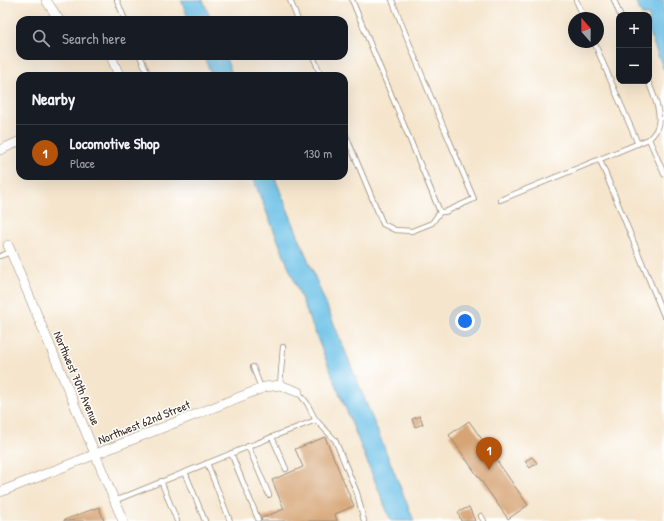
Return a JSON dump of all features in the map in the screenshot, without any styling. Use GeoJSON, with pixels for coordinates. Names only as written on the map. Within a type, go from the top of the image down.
{"type":"FeatureCollection","features":[{"type":"Feature","properties":{"kind":"street"},"geometry":{"type":"LineString","coordinates":[[46,0],[56,16]]}},
{"type":"Feature","properties":{"kind":"street"},"geometry":{"type":"LineString","coordinates":[[113,60],[118,72]]}},
{"type":"Feature","properties":{"kind":"street"},"geometry":{"type":"LineString","coordinates":[[0,150],[16,143]]}},
{"type":"Feature","properties":{"kind":"street","name":"Northwest 70th Avenue"},"geometry":{"type":"LineString","coordinates":[[10,249],[123,521]]}},
{"type":"Feature","properties":{"kind":"street"},"geometry":{"type":"LineString","coordinates":[[280,385],[298,392]]}},
{"type":"Feature","properties":{"kind":"street","name":"Northwest 62nd Street"},"geometry":{"type":"LineString","coordinates":[[0,492],[262,388],[280,385]]}},
{"type":"Feature","properties":{"kind":"lane"},"geometry":{"type":"LineString","coordinates":[[117,0],[123,16]]}},
{"type":"Feature","properties":{"kind":"lane"},"geometry":{"type":"LineString","coordinates":[[290,0],[296,16]]}},
{"type":"Feature","properties":{"kind":"lane"},"geometry":{"type":"LineString","coordinates":[[352,0],[440,212]]}},
{"type":"Feature","properties":{"kind":"lane"},"geometry":{"type":"LineString","coordinates":[[392,0],[474,199],[445,212],[440,212]]}},
{"type":"Feature","properties":{"kind":"lane"},"geometry":{"type":"LineString","coordinates":[[576,0],[581,12]]}},
{"type":"Feature","properties":{"kind":"lane"},"geometry":{"type":"LineString","coordinates":[[614,0],[619,12]]}},
{"type":"Feature","properties":{"kind":"lane"},"geometry":{"type":"LineString","coordinates":[[597,48],[638,144]]}},
{"type":"Feature","properties":{"kind":"lane"},"geometry":{"type":"LineString","coordinates":[[142,60],[147,72]]}},
{"type":"Feature","properties":{"kind":"lane"},"geometry":{"type":"LineString","coordinates":[[315,60],[319,72]]}},
{"type":"Feature","properties":{"kind":"lane"},"geometry":{"type":"LineString","coordinates":[[500,200],[649,139],[657,128],[659,114],[656,99],[649,84]]}},
{"type":"Feature","properties":{"kind":"lane"},"geometry":{"type":"LineString","coordinates":[[649,139],[664,174]]}},
{"type":"Feature","properties":{"kind":"lane"},"geometry":{"type":"LineString","coordinates":[[348,140],[384,224],[395,230],[412,231],[432,223],[440,212]]}},
{"type":"Feature","properties":{"kind":"lane"},"geometry":{"type":"LineString","coordinates":[[600,160],[664,316]]}},
{"type":"Feature","properties":{"kind":"lane"},"geometry":{"type":"LineString","coordinates":[[0,256],[10,249]]}},
{"type":"Feature","properties":{"kind":"lane"},"geometry":{"type":"LineString","coordinates":[[280,385],[283,347]]}},
{"type":"Feature","properties":{"kind":"lane"},"geometry":{"type":"LineString","coordinates":[[253,367],[262,388]]}},
{"type":"Feature","properties":{"kind":"lane"},"geometry":{"type":"LineString","coordinates":[[298,392],[307,402],[316,420],[335,440],[357,493],[364,521]]}},
{"type":"Feature","properties":{"kind":"lane"},"geometry":{"type":"LineString","coordinates":[[114,501],[316,420]]}},
{"type":"Feature","properties":{"kind":"lane"},"geometry":{"type":"LineString","coordinates":[[272,437],[286,470]]}},
{"type":"Feature","properties":{"kind":"lane"},"geometry":{"type":"LineString","coordinates":[[248,446],[269,495]]}},
{"type":"Feature","properties":{"kind":"lane"},"geometry":{"type":"LineString","coordinates":[[231,453],[258,519]]}},
{"type":"Feature","properties":{"kind":"lane"},"geometry":{"type":"LineString","coordinates":[[207,463],[230,521]]}},
{"type":"Feature","properties":{"kind":"lane"},"geometry":{"type":"LineString","coordinates":[[185,472],[205,521]]}},
{"type":"Feature","properties":{"kind":"lane"},"geometry":{"type":"LineString","coordinates":[[161,482],[177,521]]}},
{"type":"Feature","properties":{"kind":"lane"},"geometry":{"type":"LineString","coordinates":[[481,516],[484,521]]}},
{"type":"Feature","properties":{"kind":"water"},"geometry":{"type":"Polygon","coordinates":[[[181,0],[203,0],[209,16],[187,16],[181,0]]]}},
{"type":"Feature","properties":{"kind":"water"},"geometry":{"type":"Polygon","coordinates":[[[635,0],[664,0],[664,70],[652,40],[652,12],[641,12],[635,0]]]}},
{"type":"Feature","properties":{"kind":"water"},"geometry":{"type":"Polygon","coordinates":[[[206,60],[227,60],[231,72],[210,72],[206,60]]]}},
{"type":"Feature","properties":{"kind":"water"},"geometry":{"type":"Polygon","coordinates":[[[254,180],[276,180],[414,521],[391,521],[254,180]]]}},
{"type":"Feature","properties":{"kind":"building"},"geometry":{"type":"Polygon","coordinates":[[[420,416],[423,424],[415,427],[412,419],[420,416]]]}},
{"type":"Feature","properties":{"kind":"building"},"geometry":{"type":"Polygon","coordinates":[[[469,421],[528,505],[508,519],[449,435],[469,421]]]}},
{"type":"Feature","properties":{"kind":"building"},"geometry":{"type":"Polygon","coordinates":[[[325,437],[354,506],[335,514],[337,521],[261,521],[262,518],[284,509],[272,480],[303,467],[295,449],[325,437]]]}},
{"type":"Feature","properties":{"kind":"building"},"geometry":{"type":"Polygon","coordinates":[[[532,457],[537,463],[530,468],[525,461],[532,457]]]}},
{"type":"Feature","properties":{"kind":"building"},"geometry":{"type":"Polygon","coordinates":[[[99,507],[104,521],[64,521],[64,520],[99,507]]]}},
{"type":"Feature","properties":{"kind":"building"},"geometry":{"type":"Polygon","coordinates":[[[469,507],[475,521],[461,521],[458,512],[469,507]]]}},
{"type":"Feature","properties":{"kind":"place","name":"Locomotive Shop"},"geometry":{"type":"Point","coordinates":[489,470]}}]}
